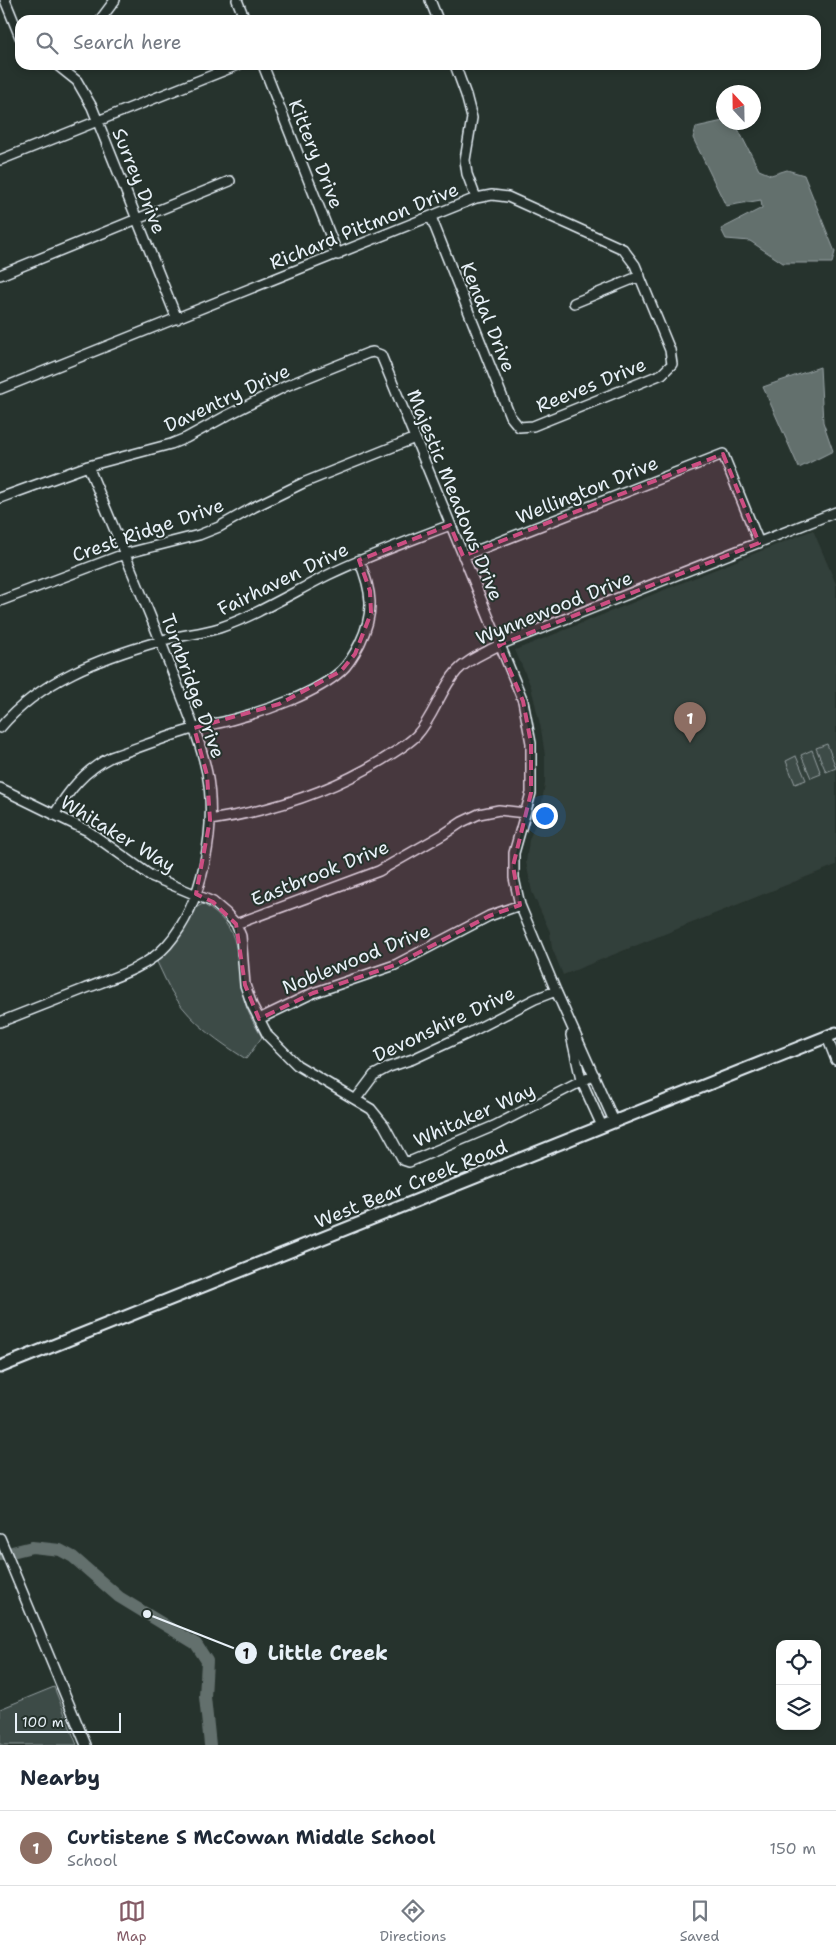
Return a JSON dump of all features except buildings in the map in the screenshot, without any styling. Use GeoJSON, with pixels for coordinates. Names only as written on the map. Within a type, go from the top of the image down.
{"type":"FeatureCollection","features":[{"type":"Feature","properties":{"kind":"main road","name":"West Bear Creek Road"},"geometry":{"type":"LineString","coordinates":[[0,1367],[832,1035]]}},
{"type":"Feature","properties":{"kind":"street"},"geometry":{"type":"LineString","coordinates":[[5,0],[15,25]]}},
{"type":"Feature","properties":{"kind":"street"},"geometry":{"type":"LineString","coordinates":[[104,15],[115,0]]}},
{"type":"Feature","properties":{"kind":"street"},"geometry":{"type":"LineString","coordinates":[[237,0],[243,15]]}},
{"type":"Feature","properties":{"kind":"street"},"geometry":{"type":"LineString","coordinates":[[430,0],[436,15]]}},
{"type":"Feature","properties":{"kind":"street","name":"Surrey Drive"},"geometry":{"type":"LineString","coordinates":[[66,70],[82,88],[97,120],[177,319]]}},
{"type":"Feature","properties":{"kind":"street"},"geometry":{"type":"LineString","coordinates":[[0,160],[225,70]]}},
{"type":"Feature","properties":{"kind":"street","name":"Kittery Drive"},"geometry":{"type":"LineString","coordinates":[[265,70],[338,254]]}},
{"type":"Feature","properties":{"kind":"street"},"geometry":{"type":"LineString","coordinates":[[457,70],[472,118],[465,160],[467,174],[476,198]]}},
{"type":"Feature","properties":{"kind":"street"},"geometry":{"type":"LineString","coordinates":[[0,275],[230,181]]}},
{"type":"Feature","properties":{"kind":"street","name":"Richard Pittmon Drive"},"geometry":{"type":"LineString","coordinates":[[0,389],[476,198],[492,195],[508,197],[623,249],[635,264],[670,350],[672,364]]}},
{"type":"Feature","properties":{"kind":"street","name":"Kendal Drive"},"geometry":{"type":"LineString","coordinates":[[430,217],[510,416],[519,427]]}},
{"type":"Feature","properties":{"kind":"street"},"geometry":{"type":"LineString","coordinates":[[574,303],[640,276]]}},
{"type":"Feature","properties":{"kind":"street","name":"Daventry Drive"},"geometry":{"type":"LineString","coordinates":[[0,498],[88,466],[171,444],[286,386],[368,353],[373,352],[381,355]]}},
{"type":"Feature","properties":{"kind":"street","name":"Majestic Meadows Drive"},"geometry":{"type":"LineString","coordinates":[[381,355],[523,701],[530,743],[531,793],[514,853],[513,866],[520,905],[614,1121]]}},
{"type":"Feature","properties":{"kind":"street","name":"Reeves Drive"},"geometry":{"type":"LineString","coordinates":[[519,427],[533,426],[662,374],[672,364]]}},
{"type":"Feature","properties":{"kind":"street","name":"Crest Ridge Drive"},"geometry":{"type":"LineString","coordinates":[[0,601],[124,554],[219,527],[303,483],[415,438]]}},
{"type":"Feature","properties":{"kind":"street","name":"Wellington Drive"},"geometry":{"type":"LineString","coordinates":[[463,556],[723,454],[759,543]]}},
{"type":"Feature","properties":{"kind":"street","name":"Turnbridge Drive"},"geometry":{"type":"LineString","coordinates":[[0,1022],[130,971],[151,959],[167,945],[181,924],[196,894],[206,855],[210,820],[207,774],[200,745],[160,641],[88,466]]}},
{"type":"Feature","properties":{"kind":"street","name":"Wynnewood Drive"},"geometry":{"type":"LineString","coordinates":[[210,820],[237,816],[283,805],[362,772],[392,754],[416,736],[457,671],[476,657],[499,645],[836,512]]}},
{"type":"Feature","properties":{"kind":"street","name":"Fairhaven Drive"},"geometry":{"type":"LineString","coordinates":[[0,728],[14,711],[32,697],[64,677],[88,666],[160,641],[218,628],[258,612],[360,560],[450,524]]}},
{"type":"Feature","properties":{"kind":"street"},"geometry":{"type":"LineString","coordinates":[[54,815],[74,785],[98,764],[111,757],[194,728],[237,718],[279,704],[315,688],[341,671],[354,654],[365,632],[371,613],[370,591],[360,560]]}},
{"type":"Feature","properties":{"kind":"street","name":"Whitaker Way"},"geometry":{"type":"LineString","coordinates":[[0,788],[88,831],[151,876],[213,902],[236,924],[241,936],[245,985],[252,1005],[268,1036],[297,1065],[370,1109],[384,1125],[403,1160],[409,1162],[494,1126],[545,1102],[581,1080],[594,1075]]}},
{"type":"Feature","properties":{"kind":"street","name":"Eastbrook Drive"},"geometry":{"type":"LineString","coordinates":[[236,924],[379,870],[479,814],[499,810],[525,813]]}},
{"type":"Feature","properties":{"kind":"street","name":"Noblewood Drive"},"geometry":{"type":"LineString","coordinates":[[259,1019],[313,993],[396,965],[489,916],[520,905]]}},
{"type":"Feature","properties":{"kind":"street","name":"Devonshire Drive"},"geometry":{"type":"LineString","coordinates":[[356,1099],[374,1075],[389,1067],[421,1056],[535,998],[556,991]]}},
{"type":"Feature","properties":{"kind":"street","name":"Majestic Meadows Drive"},"geometry":{"type":"LineString","coordinates":[[568,1018],[581,1080],[602,1126]]}},
{"type":"Feature","properties":{"kind":"street"},"geometry":{"type":"LineString","coordinates":[[832,1035],[836,1060]]}},
{"type":"Feature","properties":{"kind":"street"},"geometry":{"type":"LineString","coordinates":[[0,1538],[86,1745]]}},
{"type":"Feature","properties":{"kind":"highlighted area"},"geometry":{"type":"Polygon","coordinates":[[[723,454],[759,543],[499,645],[523,701],[531,743],[531,793],[513,866],[520,905],[489,916],[395,965],[313,993],[259,1019],[245,985],[236,924],[213,902],[196,894],[210,820],[207,775],[194,728],[279,704],[341,671],[355,654],[371,613],[370,591],[359,560],[450,525],[463,556],[723,454]]]}},
{"type":"Feature","properties":{"kind":"shaded area"},"geometry":{"type":"Polygon","coordinates":[[[716,123],[716,130],[739,130],[759,170],[771,175],[787,170],[804,175],[835,252],[832,263],[783,263],[750,241],[726,239],[721,229],[762,208],[761,200],[726,206],[693,138],[696,127],[716,123]]]}},
{"type":"Feature","properties":{"kind":"shaded area"},"geometry":{"type":"Polygon","coordinates":[[[820,367],[823,422],[833,451],[799,468],[763,387],[820,367]]]}},
{"type":"Feature","properties":{"kind":"shaded area"},"geometry":{"type":"Polygon","coordinates":[[[813,530],[836,584],[836,865],[563,975],[552,948],[550,932],[532,892],[526,862],[529,840],[541,808],[545,783],[545,756],[531,687],[515,650],[813,530]]]}},
{"type":"Feature","properties":{"kind":"shaded area"},"geometry":{"type":"Polygon","coordinates":[[[827,744],[836,768],[826,772],[816,748],[827,744]]]}},
{"type":"Feature","properties":{"kind":"shaded area"},"geometry":{"type":"Polygon","coordinates":[[[812,750],[821,774],[811,778],[801,755],[812,750]]]}},
{"type":"Feature","properties":{"kind":"shaded area"},"geometry":{"type":"Polygon","coordinates":[[[796,756],[806,780],[795,784],[786,761],[796,756]]]}},
{"type":"Feature","properties":{"kind":"shaded area"},"geometry":{"type":"Polygon","coordinates":[[[203,904],[217,914],[232,934],[244,1001],[262,1037],[246,1059],[216,1039],[190,1016],[172,993],[157,962],[174,943],[197,907],[203,904]]]}},
{"type":"Feature","properties":{"kind":"shaded area"},"geometry":{"type":"Polygon","coordinates":[[[54,1687],[77,1745],[0,1745],[0,1709],[54,1687]]]}},
{"type":"Feature","properties":{"kind":"waterway"},"geometry":{"type":"LineString","coordinates":[[0,1555],[32,1547],[60,1550],[73,1557],[119,1597],[196,1644],[207,1661],[205,1697],[210,1745]]}},
{"type":"Feature","properties":{"kind":"place","name":"Curtistene S McCowan Middle School"},"geometry":{"type":"Point","coordinates":[690,743]}},
{"type":"Feature","properties":{"kind":"place","name":"Little Creek"},"geometry":{"type":"Point","coordinates":[147,1614]}}]}
